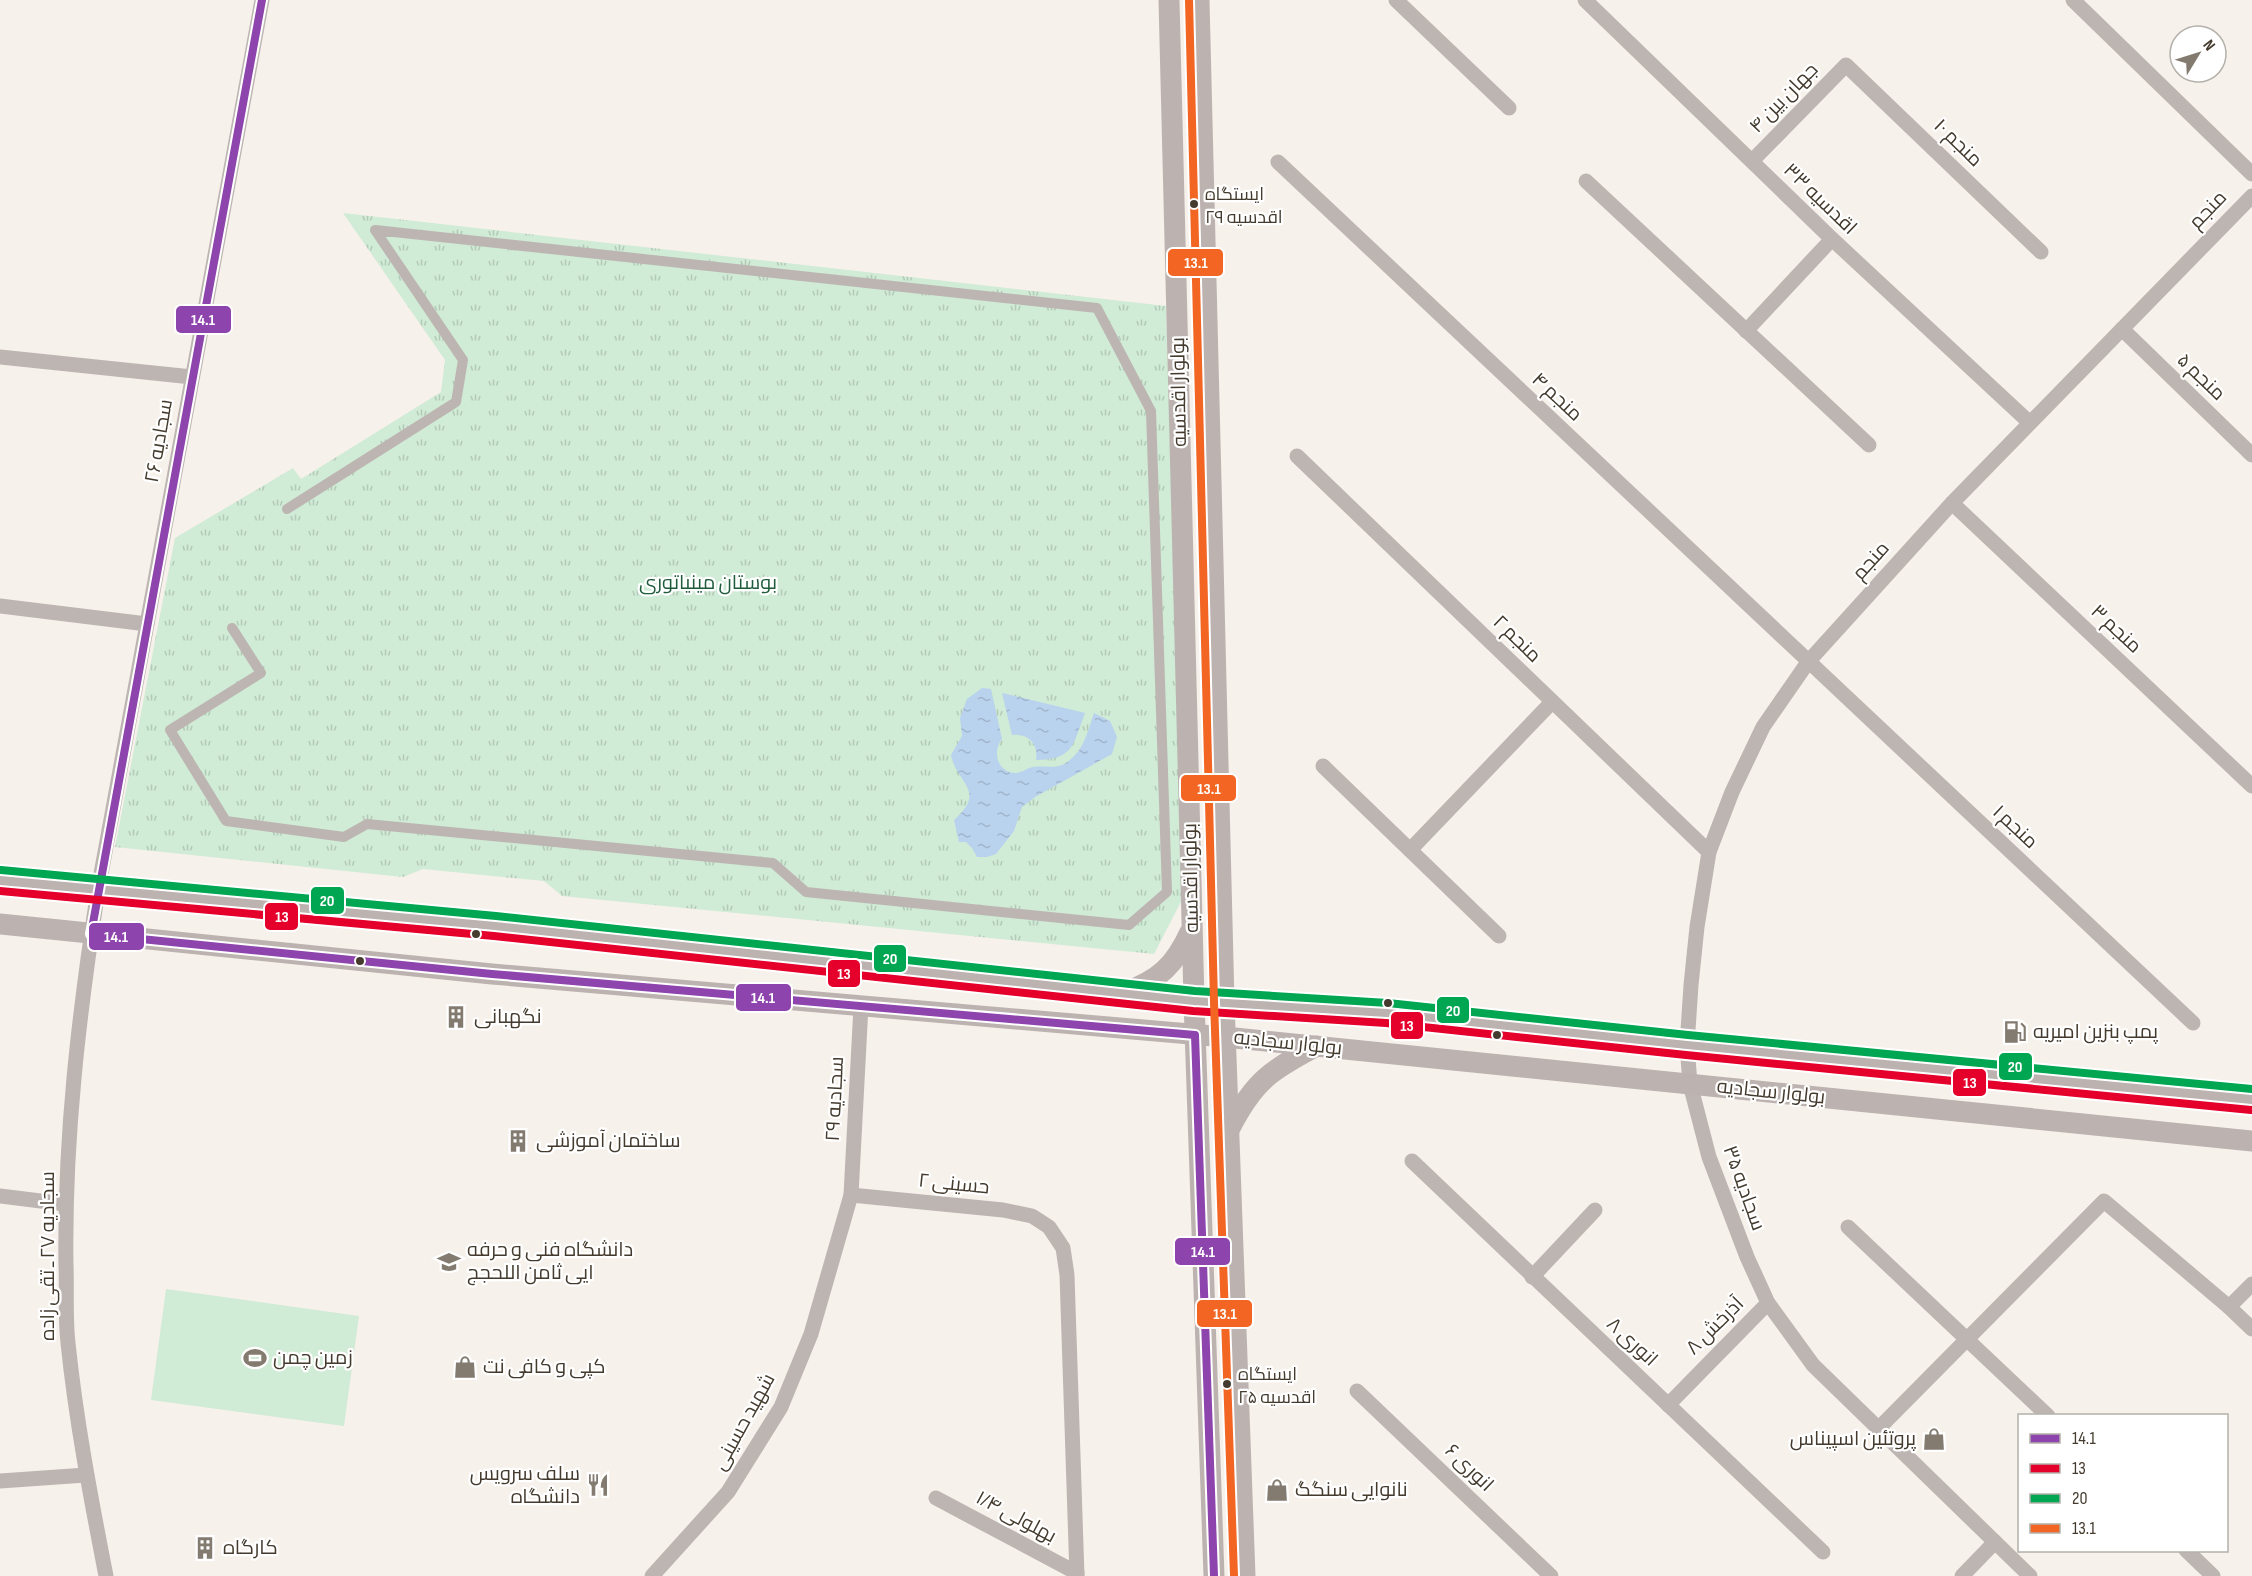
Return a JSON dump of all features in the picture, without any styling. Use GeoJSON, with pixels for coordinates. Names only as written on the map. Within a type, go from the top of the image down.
{"type":"FeatureCollection","features":[{"type":"Feature","properties":{"kind":"main road","name":"بولوار اقدسیه"},"geometry":{"type":"LineString","coordinates":[[1169,0],[1194,1001],[1214,1576]]}},
{"type":"Feature","properties":{"kind":"main road","name":"بولوار اقدسیه"},"geometry":{"type":"LineString","coordinates":[[1199,0],[1224,1002],[1245,1576]]}},
{"type":"Feature","properties":{"kind":"main road","name":"بولوار سجادیه"},"geometry":{"type":"LineString","coordinates":[[0,880],[495,926],[1194,1001],[1388,1013],[1688,1046],[2252,1100]]}},
{"type":"Feature","properties":{"kind":"main road","name":"بولوار سجادیه"},"geometry":{"type":"LineString","coordinates":[[0,924],[492,974],[1225,1036],[2252,1141]]}},
{"type":"Feature","properties":{"kind":"main road"},"geometry":{"type":"LineString","coordinates":[[1121,993],[1146,984],[1163,972],[1178,956],[1192,929]]}},
{"type":"Feature","properties":{"kind":"main road"},"geometry":{"type":"LineString","coordinates":[[1229,1131],[1241,1106],[1261,1080],[1289,1060],[1317,1046]]}},
{"type":"Feature","properties":{"kind":"street","name":"سجادیه ۲۶"},"geometry":{"type":"LineString","coordinates":[[98,890],[262,0]]}},
{"type":"Feature","properties":{"kind":"street"},"geometry":{"type":"LineString","coordinates":[[1396,0],[1509,108]]}},
{"type":"Feature","properties":{"kind":"street","name":"اقدسیه ۳۳"},"geometry":{"type":"LineString","coordinates":[[1585,0],[1832,239],[2030,423]]}},
{"type":"Feature","properties":{"kind":"street"},"geometry":{"type":"LineString","coordinates":[[2073,0],[2252,174]]}},
{"type":"Feature","properties":{"kind":"street","name":"جهان بین ۴"},"geometry":{"type":"LineString","coordinates":[[1752,161],[1846,65]]}},
{"type":"Feature","properties":{"kind":"street","name":"منجم ۱۰"},"geometry":{"type":"LineString","coordinates":[[1846,65],[2040,252]]}},
{"type":"Feature","properties":{"kind":"street","name":"منجم ۴"},"geometry":{"type":"LineString","coordinates":[[1278,162],[1808,662]]}},
{"type":"Feature","properties":{"kind":"street"},"geometry":{"type":"LineString","coordinates":[[1586,181],[1869,446]]}},
{"type":"Feature","properties":{"kind":"street","name":"منجم"},"geometry":{"type":"LineString","coordinates":[[1688,1046],[1697,927],[1709,852],[1732,792],[1763,728],[1808,662],[1952,504],[2252,196]]}},
{"type":"Feature","properties":{"kind":"street"},"geometry":{"type":"LineString","coordinates":[[232,628],[261,673],[170,730],[226,821],[344,837],[367,824],[773,863],[806,892],[1129,925],[1167,892],[1151,411],[1097,308],[375,230],[463,360],[456,402],[287,509]]}},
{"type":"Feature","properties":{"kind":"street"},"geometry":{"type":"LineString","coordinates":[[1746,331],[1832,239]]}},
{"type":"Feature","properties":{"kind":"street","name":"منجم ۵"},"geometry":{"type":"LineString","coordinates":[[2122,329],[2252,455]]}},
{"type":"Feature","properties":{"kind":"street"},"geometry":{"type":"LineString","coordinates":[[0,357],[192,378]]}},
{"type":"Feature","properties":{"kind":"street","name":"منجم ۲"},"geometry":{"type":"LineString","coordinates":[[1297,456],[1709,852]]}},
{"type":"Feature","properties":{"kind":"street","name":"منجم ۳"},"geometry":{"type":"LineString","coordinates":[[1952,504],[2252,786]]}},
{"type":"Feature","properties":{"kind":"street"},"geometry":{"type":"LineString","coordinates":[[0,606],[147,624]]}},
{"type":"Feature","properties":{"kind":"street","name":"منجم ۱"},"geometry":{"type":"LineString","coordinates":[[1808,662],[2193,1023]]}},
{"type":"Feature","properties":{"kind":"street"},"geometry":{"type":"LineString","coordinates":[[1410,850],[1552,702]]}},
{"type":"Feature","properties":{"kind":"street"},"geometry":{"type":"LineString","coordinates":[[1323,766],[1499,936]]}},
{"type":"Feature","properties":{"kind":"street","name":"سجادیه ۲۷ ـ تقی زاده"},"geometry":{"type":"LineString","coordinates":[[98,890],[86,964],[74,1070],[65,1204],[68,1341],[86,1475],[106,1576]]}},
{"type":"Feature","properties":{"kind":"street","name":"سجادیه ۲۹"},"geometry":{"type":"LineString","coordinates":[[851,1195],[861,1006]]}},
{"type":"Feature","properties":{"kind":"street","name":"سجادیه ۳۵"},"geometry":{"type":"LineString","coordinates":[[1688,1046],[1690,1084],[1709,1157],[1767,1303],[1813,1365],[2030,1576]]}},
{"type":"Feature","properties":{"kind":"street","name":"انوری ۸"},"geometry":{"type":"LineString","coordinates":[[1412,1161],[1823,1552]]}},
{"type":"Feature","properties":{"kind":"street","name":"حسینی ۲"},"geometry":{"type":"LineString","coordinates":[[851,1195],[1003,1210],[1032,1216],[1049,1227],[1063,1248],[1067,1275],[1077,1574]]}},
{"type":"Feature","properties":{"kind":"street","name":"شهید حسینی"},"geometry":{"type":"LineString","coordinates":[[652,1576],[728,1492],[781,1407],[811,1334],[851,1195]]}},
{"type":"Feature","properties":{"kind":"street"},"geometry":{"type":"LineString","coordinates":[[0,1196],[65,1204]]}},
{"type":"Feature","properties":{"kind":"street"},"geometry":{"type":"LineString","coordinates":[[1879,1428],[2104,1201],[2252,1329]]}},
{"type":"Feature","properties":{"kind":"street"},"geometry":{"type":"LineString","coordinates":[[1532,1277],[1595,1210]]}},
{"type":"Feature","properties":{"kind":"street"},"geometry":{"type":"LineString","coordinates":[[1848,1227],[2046,1414]]}},
{"type":"Feature","properties":{"kind":"street"},"geometry":{"type":"LineString","coordinates":[[2229,1307],[2252,1284]]}},
{"type":"Feature","properties":{"kind":"street","name":"آذرخش ۸"},"geometry":{"type":"LineString","coordinates":[[1668,1405],[1767,1303]]}},
{"type":"Feature","properties":{"kind":"street","name":"انوری ۶"},"geometry":{"type":"LineString","coordinates":[[1357,1391],[1551,1576]]}},
{"type":"Feature","properties":{"kind":"street"},"geometry":{"type":"LineString","coordinates":[[0,1481],[86,1475]]}},
{"type":"Feature","properties":{"kind":"street","name":"بهلولی ۱/۴"},"geometry":{"type":"LineString","coordinates":[[936,1498],[1077,1574]]}},
{"type":"Feature","properties":{"kind":"street"},"geometry":{"type":"LineString","coordinates":[[1962,1576],[1995,1542]]}},
{"type":"Feature","properties":{"kind":"street"},"geometry":{"type":"LineString","coordinates":[[2187,1552],[2213,1576]]}},
{"type":"Feature","properties":{"kind":"green space","name":"بوستان مینیاتوری"},"geometry":{"type":"Polygon","coordinates":[[[343,213],[1166,306],[1186,892],[1154,954],[562,896],[544,881],[423,869],[403,877],[115,847],[175,538],[293,468],[301,479],[441,392],[445,360],[343,213]]]}},
{"type":"Feature","properties":{"kind":"green space","name":"زمین چمن"},"geometry":{"type":"Polygon","coordinates":[[[166,1289],[359,1316],[344,1426],[151,1400],[166,1289]]]}},
{"type":"Feature","properties":{"kind":"water"},"geometry":{"type":"Polygon","coordinates":[[[982,688],[991,689],[1002,739],[997,749],[998,760],[1000,765],[1009,772],[1018,773],[1033,767],[1055,767],[1065,764],[1081,746],[1094,713],[1110,721],[1117,737],[1112,754],[1035,797],[1022,807],[1014,831],[996,854],[977,857],[966,842],[959,842],[954,820],[964,810],[969,801],[969,794],[951,755],[962,736],[960,718],[967,699],[982,688]]]}},
{"type":"Feature","properties":{"kind":"water"},"geometry":{"type":"Polygon","coordinates":[[[1002,693],[1085,713],[1070,748],[1058,757],[1036,760],[1036,749],[1031,741],[1023,736],[1012,735],[1002,693]]]}},
{"type":"Feature","properties":{"kind":"transit line","name":"14.1"},"geometry":{"type":"LineString","coordinates":[[262,0],[91,934],[492,974],[1195,1035],[1214,1576]]}},
{"type":"Feature","properties":{"kind":"transit line","name":"13.1"},"geometry":{"type":"LineString","coordinates":[[1189,0],[1214,1002],[1234,1576]]}},
{"type":"Feature","properties":{"kind":"transit line","name":"20"},"geometry":{"type":"LineString","coordinates":[[1,870],[496,916],[1195,991],[1388,1003],[1688,1035],[2252,1089]]}},
{"type":"Feature","properties":{"kind":"transit line","name":"13"},"geometry":{"type":"LineString","coordinates":[[0,891],[494,936],[1193,1011],[1386,1023],[1686,1055],[2251,1110]]}},
{"type":"Feature","properties":{"kind":"place","name":"ایستگاه اقدسیه ۲۹"},"geometry":{"type":"Point","coordinates":[1194,204]}},
{"type":"Feature","properties":{"kind":"place","name":"نگهبانی"},"geometry":{"type":"Point","coordinates":[456,1017]}},
{"type":"Feature","properties":{"kind":"place","name":"پمپ بنزین امیریه"},"geometry":{"type":"Point","coordinates":[2015,1032]}},
{"type":"Feature","properties":{"kind":"place","name":"ساختمان آموزشی"},"geometry":{"type":"Point","coordinates":[518,1141]}},
{"type":"Feature","properties":{"kind":"place","name":"دانشگاه فنی و حرفه ایی ثامن اللحجج"},"geometry":{"type":"Point","coordinates":[449,1262]}},
{"type":"Feature","properties":{"kind":"place","name":"زمین چمن"},"geometry":{"type":"Point","coordinates":[255,1358]}},
{"type":"Feature","properties":{"kind":"place","name":"کپی و کافی نت"},"geometry":{"type":"Point","coordinates":[465,1367]}},
{"type":"Feature","properties":{"kind":"place","name":"ایستگاه اقدسیه ۲۵"},"geometry":{"type":"Point","coordinates":[1227,1384]}},
{"type":"Feature","properties":{"kind":"place","name":"پروتئین اسپیناس"},"geometry":{"type":"Point","coordinates":[1934,1439]}},
{"type":"Feature","properties":{"kind":"place","name":"سلف سرویس دانشگاه"},"geometry":{"type":"Point","coordinates":[598,1485]}},
{"type":"Feature","properties":{"kind":"place","name":"نانوایی سنگگ"},"geometry":{"type":"Point","coordinates":[1277,1490]}},
{"type":"Feature","properties":{"kind":"place","name":"کارگاه"},"geometry":{"type":"Point","coordinates":[205,1548]}}]}
